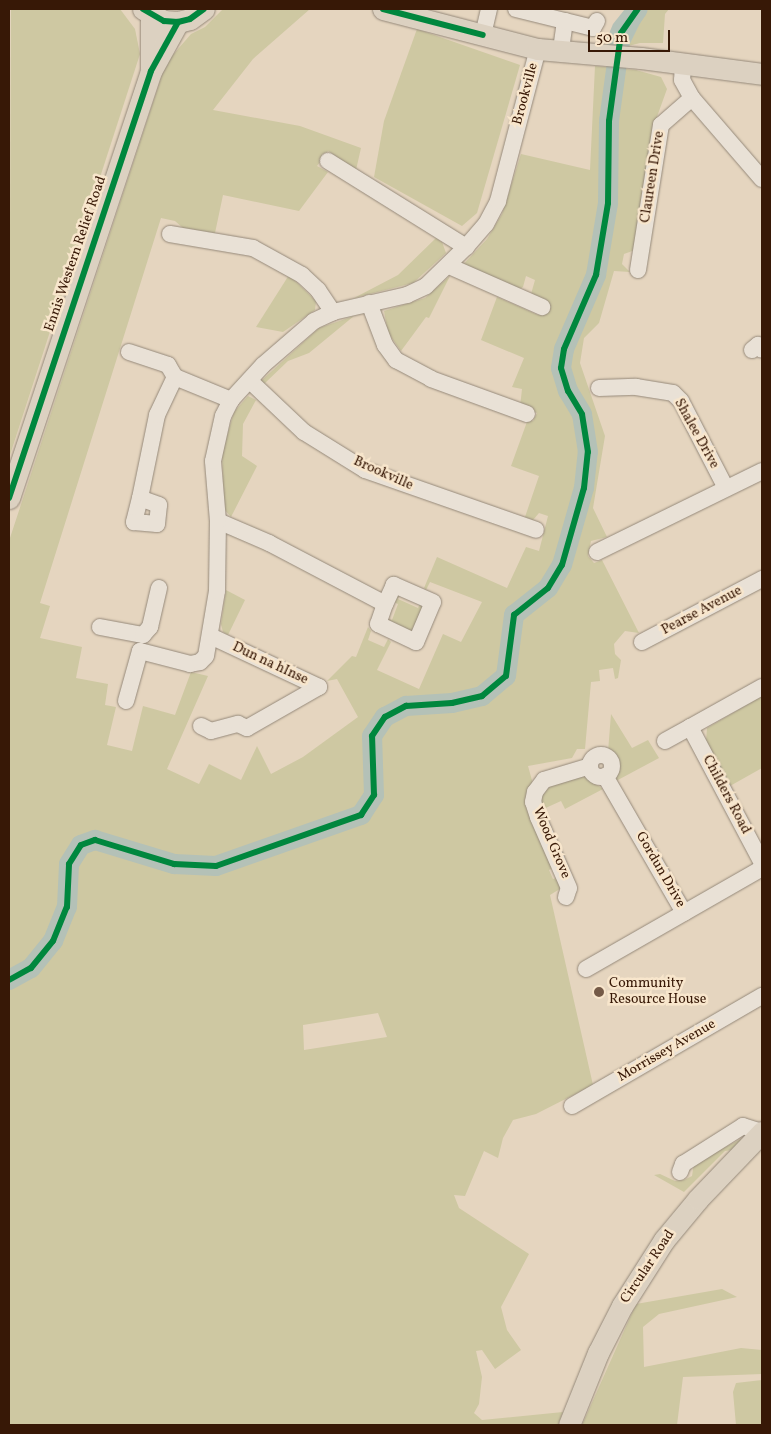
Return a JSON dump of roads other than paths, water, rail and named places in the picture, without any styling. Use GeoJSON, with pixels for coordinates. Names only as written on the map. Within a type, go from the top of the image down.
{"type":"FeatureCollection","features":[{"type":"Feature","properties":{"kind":"main road"},"geometry":{"type":"LineString","coordinates":[[147,12],[178,22],[190,19],[204,9]]}},
{"type":"Feature","properties":{"kind":"main road"},"geometry":{"type":"LineString","coordinates":[[383,9],[538,49],[641,58],[762,74]]}},
{"type":"Feature","properties":{"kind":"main road","name":"Ennis Western Relief Road"},"geometry":{"type":"LineString","coordinates":[[147,12],[151,71]]}},
{"type":"Feature","properties":{"kind":"main road","name":"Ennis Western Relief Road"},"geometry":{"type":"LineString","coordinates":[[9,498],[151,71],[178,22]]}},
{"type":"Feature","properties":{"kind":"main road","name":"Circular Road"},"geometry":{"type":"LineString","coordinates":[[568,1425],[598,1353],[622,1306],[664,1240],[698,1199],[762,1132]]}},
{"type":"Feature","properties":{"kind":"street"},"geometry":{"type":"LineString","coordinates":[[483,35],[489,9]]}},
{"type":"Feature","properties":{"kind":"street"},"geometry":{"type":"LineString","coordinates":[[516,9],[593,28],[597,21]]}},
{"type":"Feature","properties":{"kind":"street"},"geometry":{"type":"LineString","coordinates":[[561,51],[565,21]]}},
{"type":"Feature","properties":{"kind":"street","name":"Brookville"},"geometry":{"type":"LineString","coordinates":[[333,312],[426,286],[449,266],[486,224],[498,201],[538,49]]}},
{"type":"Feature","properties":{"kind":"street"},"geometry":{"type":"LineString","coordinates":[[683,63],[682,80],[692,98],[762,179]]}},
{"type":"Feature","properties":{"kind":"street","name":"Claureen Drive"},"geometry":{"type":"LineString","coordinates":[[638,270],[661,125],[692,98]]}},
{"type":"Feature","properties":{"kind":"street"},"geometry":{"type":"LineString","coordinates":[[328,161],[466,247]]}},
{"type":"Feature","properties":{"kind":"street"},"geometry":{"type":"LineString","coordinates":[[100,627],[190,664],[200,662],[206,656],[217,591],[218,521],[213,461],[223,416],[231,400],[298,332],[333,312],[318,290],[302,275],[268,255],[240,244],[170,234]]}},
{"type":"Feature","properties":{"kind":"street"},"geometry":{"type":"LineString","coordinates":[[449,266],[542,307]]}},
{"type":"Feature","properties":{"kind":"street"},"geometry":{"type":"LineString","coordinates":[[369,303],[385,345],[396,360],[432,379],[511,400],[528,414]]}},
{"type":"Feature","properties":{"kind":"street"},"geometry":{"type":"LineString","coordinates":[[129,352],[168,365],[175,377],[231,400]]}},
{"type":"Feature","properties":{"kind":"street"},"geometry":{"type":"LineString","coordinates":[[140,498],[156,415],[175,377]]}},
{"type":"Feature","properties":{"kind":"street","name":"Brookville"},"geometry":{"type":"LineString","coordinates":[[250,381],[304,432],[365,470],[536,530]]}},
{"type":"Feature","properties":{"kind":"street","name":"Shalee Drive"},"geometry":{"type":"LineString","coordinates":[[598,388],[636,387],[673,393],[681,401],[726,488]]}},
{"type":"Feature","properties":{"kind":"street"},"geometry":{"type":"LineString","coordinates":[[597,552],[762,472]]}},
{"type":"Feature","properties":{"kind":"street"},"geometry":{"type":"LineString","coordinates":[[218,521],[269,543],[385,604]]}},
{"type":"Feature","properties":{"kind":"street","name":"Pearse Avenue"},"geometry":{"type":"LineString","coordinates":[[642,642],[762,579]]}},
{"type":"Feature","properties":{"kind":"street"},"geometry":{"type":"LineString","coordinates":[[126,700],[142,643],[150,627],[159,588]]}},
{"type":"Feature","properties":{"kind":"street","name":"Dun na hInse"},"geometry":{"type":"LineString","coordinates":[[201,726],[211,730],[238,724],[247,728],[319,688],[210,636]]}},
{"type":"Feature","properties":{"kind":"street"},"geometry":{"type":"LineString","coordinates":[[665,741],[762,688]]}},
{"type":"Feature","properties":{"kind":"street","name":"Childers Road"},"geometry":{"type":"LineString","coordinates":[[690,727],[762,863]]}},
{"type":"Feature","properties":{"kind":"street","name":"Gordun Drive"},"geometry":{"type":"LineString","coordinates":[[590,766],[597,776],[605,776],[684,913],[762,868]]}},
{"type":"Feature","properties":{"kind":"street","name":"Wood Grove"},"geometry":{"type":"LineString","coordinates":[[566,897],[570,888],[533,802],[535,792],[544,780],[590,766]]}},
{"type":"Feature","properties":{"kind":"street"},"geometry":{"type":"LineString","coordinates":[[586,968],[684,913]]}},
{"type":"Feature","properties":{"kind":"street","name":"Morrissey Avenue"},"geometry":{"type":"LineString","coordinates":[[572,1106],[762,996]]}},
{"type":"Feature","properties":{"kind":"street"},"geometry":{"type":"LineString","coordinates":[[680,1172],[683,1164],[743,1126],[762,1132]]}},
{"type":"Feature","properties":{"kind":"waterway"},"geometry":{"type":"LineString","coordinates":[[9,980],[31,968],[53,941],[67,907],[69,864],[81,845],[95,840],[174,864],[216,866],[361,815],[374,795],[372,736],[385,717],[406,706],[452,703],[482,696],[506,676],[514,615],[548,588],[562,565],[584,488],[588,452],[582,414],[568,391],[561,368],[564,349],[596,275],[608,203],[609,121],[621,33],[638,9]]}},
{"type":"Feature","properties":{"kind":"place","name":"Community Resource House"},"geometry":{"type":"Point","coordinates":[599,992]}}]}
